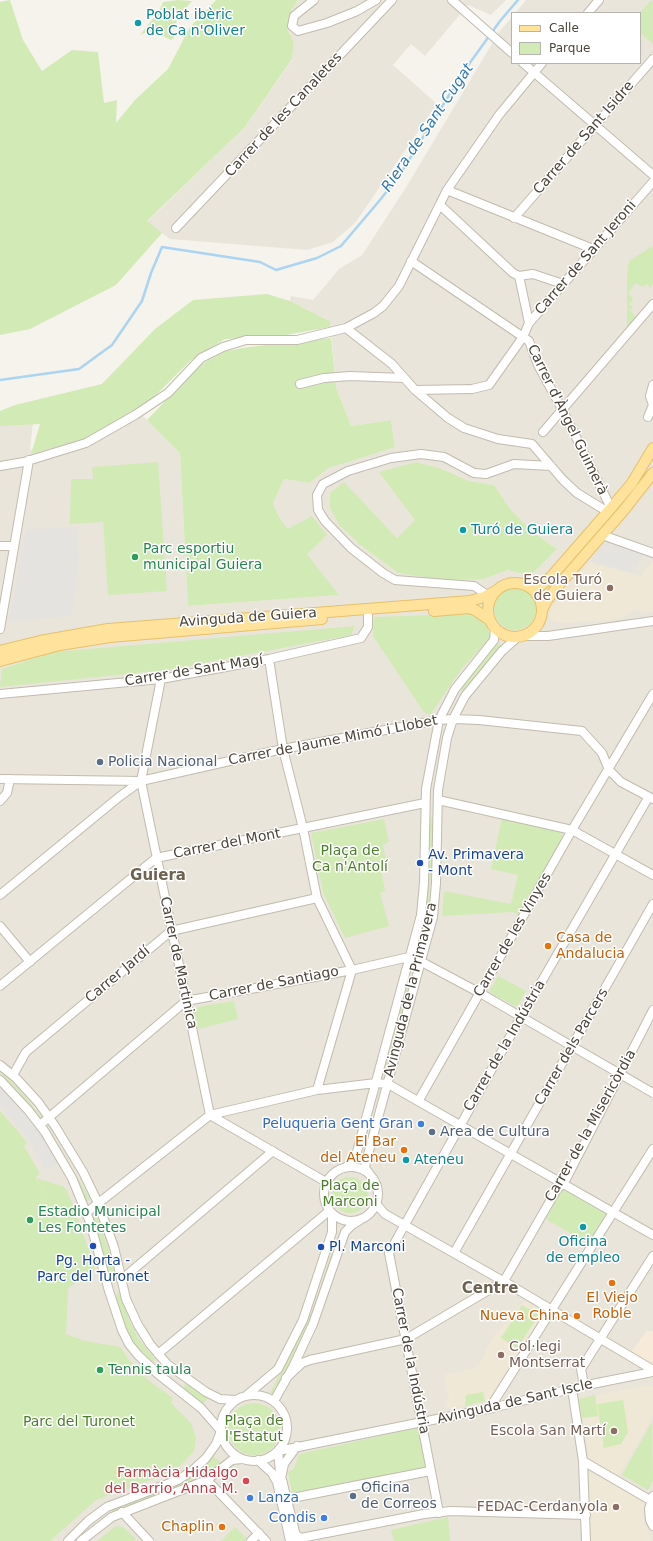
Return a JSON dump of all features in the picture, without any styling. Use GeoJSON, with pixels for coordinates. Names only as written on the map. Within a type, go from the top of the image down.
{"type":"FeatureCollection","features":[{"type":"Feature","properties":{"kind":"main road"},"geometry":{"type":"LineString","coordinates":[[532,588],[540,586],[551,577],[609,510],[632,483],[653,448]]}},
{"type":"Feature","properties":{"kind":"main road"},"geometry":{"type":"LineString","coordinates":[[599,538],[609,510],[625,503],[651,476]]}},
{"type":"Feature","properties":{"kind":"main road"},"geometry":{"type":"LineString","coordinates":[[542,610],[539,597],[532,588],[520,583],[512,583],[496,591],[489,604],[488,611],[492,624],[506,635],[521,636],[534,629],[539,622],[542,610],[552,593],[651,476]]}},
{"type":"Feature","properties":{"kind":"main road","name":"Avinguda de Guiera"},"geometry":{"type":"LineString","coordinates":[[0,651],[40,641],[113,629],[470,601],[496,591]]}},
{"type":"Feature","properties":{"kind":"main road","name":"Avinguda de Guiera"},"geometry":{"type":"LineString","coordinates":[[0,661],[60,645],[110,636],[465,608],[475,610],[492,624]]}},
{"type":"Feature","properties":{"kind":"street"},"geometry":{"type":"LineString","coordinates":[[314,0],[294,16],[292,26],[298,31],[327,23],[357,11],[376,0]]}},
{"type":"Feature","properties":{"kind":"street","name":"Carrer de les Canaletes"},"geometry":{"type":"LineString","coordinates":[[176,228],[392,0]]}},
{"type":"Feature","properties":{"kind":"street"},"geometry":{"type":"LineString","coordinates":[[452,0],[510,52]]}},
{"type":"Feature","properties":{"kind":"street"},"geometry":{"type":"LineString","coordinates":[[589,12],[599,0]]}},
{"type":"Feature","properties":{"kind":"street","name":"Carrer de Sant Isidre"},"geometry":{"type":"LineString","coordinates":[[514,218],[653,58]]}},
{"type":"Feature","properties":{"kind":"street"},"geometry":{"type":"LineString","coordinates":[[524,64],[653,174]]}},
{"type":"Feature","properties":{"kind":"street"},"geometry":{"type":"LineString","coordinates":[[0,466],[29,460],[86,443],[135,415],[168,393],[201,358],[223,347],[246,340],[298,340],[346,328],[374,313],[383,306],[399,286],[448,190],[499,115],[541,64]]}},
{"type":"Feature","properties":{"kind":"street","name":"Carrer de Sant Jeroni"},"geometry":{"type":"LineString","coordinates":[[415,390],[472,389],[490,385],[523,337],[529,323],[653,182]]}},
{"type":"Feature","properties":{"kind":"street"},"geometry":{"type":"LineString","coordinates":[[448,190],[593,249]]}},
{"type":"Feature","properties":{"kind":"street"},"geometry":{"type":"LineString","coordinates":[[440,205],[513,273],[519,276],[533,274],[563,284]]}},
{"type":"Feature","properties":{"kind":"street"},"geometry":{"type":"LineString","coordinates":[[411,261],[523,337]]}},
{"type":"Feature","properties":{"kind":"street"},"geometry":{"type":"LineString","coordinates":[[519,276],[529,323]]}},
{"type":"Feature","properties":{"kind":"street"},"geometry":{"type":"LineString","coordinates":[[543,432],[653,304]]}},
{"type":"Feature","properties":{"kind":"street"},"geometry":{"type":"LineString","coordinates":[[346,328],[392,364],[415,390],[448,418],[464,428],[498,439],[532,444],[563,480],[578,493],[609,510]]}},
{"type":"Feature","properties":{"kind":"street","name":"Carrer d'Àngel Guimerà"},"geometry":{"type":"LineString","coordinates":[[523,337],[529,341],[538,365],[562,409],[609,510]]}},
{"type":"Feature","properties":{"kind":"street"},"geometry":{"type":"LineString","coordinates":[[300,384],[324,378],[350,376],[404,378]]}},
{"type":"Feature","properties":{"kind":"street"},"geometry":{"type":"LineString","coordinates":[[648,417],[653,405],[650,396],[653,385]]}},
{"type":"Feature","properties":{"kind":"street"},"geometry":{"type":"LineString","coordinates":[[487,595],[474,586],[395,580],[383,573],[351,548],[325,521],[318,510],[317,496],[323,484],[348,470],[391,458],[421,454],[444,457],[474,473],[486,474],[514,464],[551,466]]}},
{"type":"Feature","properties":{"kind":"street"},"geometry":{"type":"LineString","coordinates":[[0,628],[29,460]]}},
{"type":"Feature","properties":{"kind":"street"},"geometry":{"type":"LineString","coordinates":[[599,538],[653,553]]}},
{"type":"Feature","properties":{"kind":"street"},"geometry":{"type":"LineString","coordinates":[[0,546],[13,546]]}},
{"type":"Feature","properties":{"kind":"street","name":"Carrer de Sant Magí"},"geometry":{"type":"LineString","coordinates":[[0,694],[161,679],[268,659],[361,638],[368,627],[368,616]]}},
{"type":"Feature","properties":{"kind":"street"},"geometry":{"type":"LineString","coordinates":[[521,636],[548,636],[653,621]]}},
{"type":"Feature","properties":{"kind":"street","name":"Avinguda de la Primavera"},"geometry":{"type":"LineString","coordinates":[[346,1167],[355,1159],[422,906],[424,883],[425,804],[439,720],[458,685],[494,640],[492,624]]}},
{"type":"Feature","properties":{"kind":"street","name":"Avinguda de la Primavera"},"geometry":{"type":"LineString","coordinates":[[369,1173],[366,1168],[366,1162],[434,907],[438,800],[446,738],[453,719],[465,696],[506,647],[521,636]]}},
{"type":"Feature","properties":{"kind":"street"},"geometry":{"type":"LineString","coordinates":[[268,659],[283,749],[303,828],[317,898],[352,970],[317,1090]]}},
{"type":"Feature","properties":{"kind":"street","name":"Carrer de Martinica"},"geometry":{"type":"LineString","coordinates":[[161,679],[141,781],[210,1115]]}},
{"type":"Feature","properties":{"kind":"street","name":"Carrer de les Vinyes"},"geometry":{"type":"LineString","coordinates":[[419,1100],[572,830],[653,694]]}},
{"type":"Feature","properties":{"kind":"street","name":"Carrer de Jaume Mimó i Llobet"},"geometry":{"type":"LineString","coordinates":[[0,895],[119,797],[141,781],[283,749],[439,720],[453,719],[582,731],[602,753],[609,770],[621,782],[651,799]]}},
{"type":"Feature","properties":{"kind":"street"},"geometry":{"type":"LineString","coordinates":[[0,779],[141,781]]}},
{"type":"Feature","properties":{"kind":"street"},"geometry":{"type":"LineString","coordinates":[[0,801],[7,793],[10,779]]}},
{"type":"Feature","properties":{"kind":"street","name":"Carrer de la Indústria"},"geometry":{"type":"LineString","coordinates":[[439,1512],[389,1253],[522,1017],[617,854],[651,799]]}},
{"type":"Feature","properties":{"kind":"street"},"geometry":{"type":"LineString","coordinates":[[438,800],[572,830],[653,875]]}},
{"type":"Feature","properties":{"kind":"street","name":"Carrer del Mont"},"geometry":{"type":"LineString","coordinates":[[0,986],[156,858],[425,804]]}},
{"type":"Feature","properties":{"kind":"street","name":"Carrer Jardí"},"geometry":{"type":"LineString","coordinates":[[13,1075],[26,1052],[171,931],[317,898]]}},
{"type":"Feature","properties":{"kind":"street","name":"Carrer dels Parcers"},"geometry":{"type":"LineString","coordinates":[[454,1253],[653,904]]}},
{"type":"Feature","properties":{"kind":"street"},"geometry":{"type":"LineString","coordinates":[[0,926],[30,962]]}},
{"type":"Feature","properties":{"kind":"street"},"geometry":{"type":"LineString","coordinates":[[408,957],[420,961],[480,993],[653,1093]]}},
{"type":"Feature","properties":{"kind":"street","name":"Carrer de Santiago"},"geometry":{"type":"LineString","coordinates":[[40,1125],[186,1001],[352,970],[408,957]]}},
{"type":"Feature","properties":{"kind":"street","name":"Carrer de la Misericòrdia"},"geometry":{"type":"LineString","coordinates":[[286,1378],[302,1363],[310,1360],[406,1338],[504,1281],[557,1189],[564,1183],[653,1010]]}},
{"type":"Feature","properties":{"kind":"street"},"geometry":{"type":"LineString","coordinates":[[0,1065],[13,1075],[49,1118],[72,1152],[98,1203],[114,1247],[126,1299],[132,1315],[150,1344],[164,1361],[213,1396],[220,1399],[236,1400]]}},
{"type":"Feature","properties":{"kind":"street"},"geometry":{"type":"LineString","coordinates":[[0,1080],[40,1125],[72,1178],[86,1213],[122,1330],[129,1344],[154,1370],[201,1408],[221,1431],[228,1448],[243,1459]]}},
{"type":"Feature","properties":{"kind":"street"},"geometry":{"type":"LineString","coordinates":[[86,1213],[210,1115],[317,1090],[376,1083],[388,1084],[419,1100],[653,1235]]}},
{"type":"Feature","properties":{"kind":"street"},"geometry":{"type":"LineString","coordinates":[[210,1115],[326,1182]]}},
{"type":"Feature","properties":{"kind":"street"},"geometry":{"type":"LineString","coordinates":[[492,1408],[493,1403],[653,1149]]}},
{"type":"Feature","properties":{"kind":"street"},"geometry":{"type":"LineString","coordinates":[[109,1291],[122,1282],[273,1151]]}},
{"type":"Feature","properties":{"kind":"street"},"geometry":{"type":"LineString","coordinates":[[68,1541],[88,1521],[107,1507],[178,1480],[193,1470],[206,1458],[216,1444],[221,1431],[224,1413],[236,1400],[247,1395],[278,1369],[303,1320],[332,1232],[331,1212],[324,1197],[326,1182],[334,1173],[346,1167],[354,1167],[369,1173],[378,1188],[376,1204],[367,1216],[352,1225],[345,1232],[313,1324],[274,1401]]}},
{"type":"Feature","properties":{"kind":"street"},"geometry":{"type":"LineString","coordinates":[[376,1204],[386,1214],[404,1225],[504,1281],[639,1362],[652,1368]]}},
{"type":"Feature","properties":{"kind":"street"},"geometry":{"type":"LineString","coordinates":[[331,1212],[343,1220],[360,1220]]}},
{"type":"Feature","properties":{"kind":"street"},"geometry":{"type":"LineString","coordinates":[[158,1354],[331,1212]]}},
{"type":"Feature","properties":{"kind":"street"},"geometry":{"type":"LineString","coordinates":[[588,1385],[583,1380],[581,1369],[653,1256]]}},
{"type":"Feature","properties":{"kind":"street"},"geometry":{"type":"LineString","coordinates":[[154,1370],[164,1361]]}},
{"type":"Feature","properties":{"kind":"street"},"geometry":{"type":"LineString","coordinates":[[635,1376],[640,1370],[639,1362]]}},
{"type":"Feature","properties":{"kind":"street","name":"Avinguda de Sant Iscle"},"geometry":{"type":"LineString","coordinates":[[278,1451],[492,1408],[588,1385],[635,1376],[652,1368]]}},
{"type":"Feature","properties":{"kind":"street"},"geometry":{"type":"LineString","coordinates":[[572,1389],[583,1461],[586,1541]]}},
{"type":"Feature","properties":{"kind":"street"},"geometry":{"type":"LineString","coordinates":[[81,1541],[95,1529],[122,1512],[207,1480],[232,1460],[237,1458],[263,1460],[278,1451],[284,1442],[287,1425],[282,1409],[266,1396],[247,1395]]}},
{"type":"Feature","properties":{"kind":"street"},"geometry":{"type":"LineString","coordinates":[[282,1480],[284,1464],[297,1446]]}},
{"type":"Feature","properties":{"kind":"street"},"geometry":{"type":"LineString","coordinates":[[278,1451],[282,1480],[290,1498],[298,1539]]}},
{"type":"Feature","properties":{"kind":"street"},"geometry":{"type":"LineString","coordinates":[[258,1460],[272,1473],[277,1482],[298,1539]]}},
{"type":"Feature","properties":{"kind":"street"},"geometry":{"type":"LineString","coordinates":[[583,1461],[652,1498],[650,1520],[653,1526]]}},
{"type":"Feature","properties":{"kind":"street"},"geometry":{"type":"LineString","coordinates":[[290,1498],[430,1471]]}},
{"type":"Feature","properties":{"kind":"street"},"geometry":{"type":"LineString","coordinates":[[207,1480],[266,1541]]}},
{"type":"Feature","properties":{"kind":"street"},"geometry":{"type":"LineString","coordinates":[[122,1512],[148,1541]]}},
{"type":"Feature","properties":{"kind":"street"},"geometry":{"type":"LineString","coordinates":[[298,1539],[439,1512],[586,1515]]}},
{"type":"Feature","properties":{"kind":"street"},"geometry":{"type":"LineString","coordinates":[[251,1541],[259,1533]]}},
{"type":"Feature","properties":{"kind":"shaded area"},"geometry":{"type":"Polygon","coordinates":[[[298,0],[506,0],[491,15],[468,5],[425,56],[411,44],[393,65],[437,104],[355,223],[333,242],[307,250],[170,239],[147,222],[245,127],[292,60],[294,42],[287,29],[291,11],[298,0]]]}},
{"type":"Feature","properties":{"kind":"shaded area"},"geometry":{"type":"Polygon","coordinates":[[[526,0],[653,0],[653,1541],[0,1541],[0,422],[34,413],[30,450],[82,434],[130,403],[180,453],[188,606],[338,595],[281,520],[273,504],[284,479],[309,483],[329,468],[395,446],[391,420],[351,426],[336,387],[330,321],[290,301],[291,296],[313,300],[339,269],[362,255],[405,189],[499,32],[511,18],[511,64],[641,64],[641,12],[516,12],[526,0]],[[442,469],[415,520],[397,538],[344,483],[340,526],[359,544],[398,573],[484,579],[508,570],[530,576],[557,549],[533,532],[511,510],[494,485],[469,481],[442,469]]]}},
{"type":"Feature","properties":{"kind":"shaded area"},"geometry":{"type":"Polygon","coordinates":[[[77,527],[79,557],[72,616],[9,622],[26,529],[77,527]]]}},
{"type":"Feature","properties":{"kind":"shaded area"},"geometry":{"type":"Polygon","coordinates":[[[606,541],[644,553],[632,573],[590,561],[606,541]]]}},
{"type":"Feature","properties":{"kind":"shaded area","name":"Escola Turó de Guiera"},"geometry":{"type":"Polygon","coordinates":[[[653,561],[653,612],[643,612],[636,609],[619,619],[563,623],[556,622],[550,618],[549,613],[552,607],[589,562],[640,576],[653,561]]]}},
{"type":"Feature","properties":{"kind":"shaded area"},"geometry":{"type":"Polygon","coordinates":[[[0,1085],[38,1127],[60,1163],[45,1170],[28,1139],[0,1105],[0,1085]]]}},
{"type":"Feature","properties":{"kind":"shaded area","name":"Col·legi Montserrat"},"geometry":{"type":"Polygon","coordinates":[[[524,1301],[540,1310],[542,1317],[488,1401],[446,1409],[449,1398],[444,1375],[474,1368],[486,1354],[484,1350],[494,1336],[524,1301]]]}},
{"type":"Feature","properties":{"kind":"shaded area"},"geometry":{"type":"Polygon","coordinates":[[[647,1331],[653,1331],[653,1366],[630,1353],[647,1331]]]}},
{"type":"Feature","properties":{"kind":"shaded area","name":"Escola San Martí"},"geometry":{"type":"Polygon","coordinates":[[[648,1385],[653,1386],[653,1416],[619,1476],[589,1459],[579,1399],[648,1385]]]}},
{"type":"Feature","properties":{"kind":"shaded area","name":"FEDAC-Cerdanyola"},"geometry":{"type":"Polygon","coordinates":[[[589,1471],[640,1499],[643,1503],[644,1522],[652,1541],[590,1541],[589,1471]]]}},
{"type":"Feature","properties":{"kind":"green space"},"geometry":{"type":"Polygon","coordinates":[[[10,0],[23,40],[42,71],[72,50],[98,52],[104,103],[117,100],[116,123],[135,100],[168,69],[190,27],[216,0],[298,0],[291,11],[287,29],[294,42],[292,59],[245,127],[147,221],[162,233],[116,285],[30,329],[0,335],[0,2],[10,0]]]}},
{"type":"Feature","properties":{"kind":"green space"},"geometry":{"type":"Polygon","coordinates":[[[178,0],[192,1],[181,14],[170,33],[175,37],[171,40],[155,32],[147,32],[140,35],[159,11],[163,2],[178,0]]]}},
{"type":"Feature","properties":{"kind":"green space"},"geometry":{"type":"Polygon","coordinates":[[[651,0],[653,2],[653,44],[641,34],[641,12],[651,0]]]}},
{"type":"Feature","properties":{"kind":"green space"},"geometry":{"type":"Polygon","coordinates":[[[653,246],[653,284],[650,288],[647,284],[643,287],[635,283],[629,293],[633,299],[630,304],[633,307],[630,310],[636,318],[627,329],[627,277],[629,261],[653,246]]]}},
{"type":"Feature","properties":{"kind":"green space"},"geometry":{"type":"Polygon","coordinates":[[[267,294],[290,301],[330,321],[330,327],[286,335],[225,339],[191,360],[153,398],[87,438],[31,454],[40,424],[0,426],[0,411],[15,405],[102,384],[155,329],[193,300],[267,294]]]}},
{"type":"Feature","properties":{"kind":"green space"},"geometry":{"type":"Polygon","coordinates":[[[331,338],[336,387],[351,426],[391,420],[395,447],[329,468],[309,483],[284,479],[273,504],[281,520],[288,529],[312,516],[327,535],[307,554],[339,595],[188,606],[180,453],[147,420],[200,365],[226,351],[331,338]]]}},
{"type":"Feature","properties":{"kind":"green space","name":"Parc esportiu municipal Guiera"},"geometry":{"type":"Polygon","coordinates":[[[158,462],[167,591],[108,595],[103,522],[70,524],[71,479],[93,479],[92,467],[158,462]]]}},
{"type":"Feature","properties":{"kind":"green space"},"geometry":{"type":"Polygon","coordinates":[[[416,462],[442,469],[469,481],[494,485],[511,510],[533,532],[557,549],[530,576],[508,570],[484,579],[445,580],[398,573],[359,544],[340,526],[330,508],[330,493],[344,482],[397,538],[415,520],[379,472],[416,462]]]}},
{"type":"Feature","properties":{"kind":"green space"},"geometry":{"type":"Polygon","coordinates":[[[515,588],[530,594],[536,609],[530,624],[515,630],[500,624],[494,609],[500,594],[515,588]]]}},
{"type":"Feature","properties":{"kind":"green space"},"geometry":{"type":"Polygon","coordinates":[[[473,614],[480,618],[487,627],[491,637],[462,668],[430,715],[424,712],[373,636],[374,617],[473,614]]]}},
{"type":"Feature","properties":{"kind":"green space"},"geometry":{"type":"Polygon","coordinates":[[[355,626],[351,635],[166,670],[0,687],[2,669],[54,652],[355,626]]]}},
{"type":"Feature","properties":{"kind":"green space"},"geometry":{"type":"Polygon","coordinates":[[[495,643],[501,645],[463,691],[459,688],[495,643]]]}},
{"type":"Feature","properties":{"kind":"green space"},"geometry":{"type":"Polygon","coordinates":[[[430,818],[433,819],[433,845],[428,916],[423,941],[419,941],[425,913],[430,865],[430,818]]]}},
{"type":"Feature","properties":{"kind":"green space"},"geometry":{"type":"Polygon","coordinates":[[[502,818],[560,831],[563,837],[518,915],[513,912],[442,916],[444,891],[511,904],[518,875],[491,869],[502,818]]]}},
{"type":"Feature","properties":{"kind":"green space","name":"Plaça de Ca n'Antolí"},"geometry":{"type":"Polygon","coordinates":[[[384,819],[389,842],[383,845],[387,866],[381,869],[385,891],[380,893],[389,926],[345,938],[323,893],[311,833],[384,819]]]}},
{"type":"Feature","properties":{"kind":"green space"},"geometry":{"type":"Polygon","coordinates":[[[498,976],[526,991],[517,1007],[489,992],[498,976]]]}},
{"type":"Feature","properties":{"kind":"green space"},"geometry":{"type":"Polygon","coordinates":[[[407,987],[410,987],[389,1066],[385,1065],[407,987]]]}},
{"type":"Feature","properties":{"kind":"green space"},"geometry":{"type":"Polygon","coordinates":[[[234,1001],[238,1019],[199,1029],[194,1011],[197,1007],[234,1001]]]}},
{"type":"Feature","properties":{"kind":"green space"},"geometry":{"type":"Polygon","coordinates":[[[0,1070],[21,1091],[43,1119],[41,1119],[17,1090],[0,1073],[0,1070]]]}},
{"type":"Feature","properties":{"kind":"green space","name":"Parc del Turonet"},"geometry":{"type":"Polygon","coordinates":[[[0,1111],[27,1142],[24,1146],[40,1174],[35,1178],[52,1206],[36,1178],[62,1186],[66,1189],[95,1268],[68,1288],[66,1334],[85,1341],[120,1347],[129,1360],[149,1381],[173,1398],[171,1403],[191,1423],[196,1438],[194,1451],[181,1465],[165,1475],[96,1500],[50,1541],[0,1541],[0,1111]]]}},
{"type":"Feature","properties":{"kind":"green space"},"geometry":{"type":"Polygon","coordinates":[[[47,1125],[90,1199],[87,1201],[73,1173],[46,1127],[47,1125]]]}},
{"type":"Feature","properties":{"kind":"green space","name":"Plaça de Marconi"},"geometry":{"type":"Polygon","coordinates":[[[354,1177],[363,1182],[367,1188],[367,1202],[363,1208],[354,1213],[346,1213],[337,1208],[333,1202],[332,1191],[337,1182],[343,1178],[354,1177]]]}},
{"type":"Feature","properties":{"kind":"green space"},"geometry":{"type":"Polygon","coordinates":[[[563,1188],[609,1213],[589,1244],[546,1219],[563,1188]]]}},
{"type":"Feature","properties":{"kind":"green space"},"geometry":{"type":"Polygon","coordinates":[[[95,1216],[97,1217],[110,1254],[116,1277],[115,1279],[111,1278],[93,1218],[95,1216]]]}},
{"type":"Feature","properties":{"kind":"green space"},"geometry":{"type":"Polygon","coordinates":[[[337,1238],[339,1238],[309,1326],[273,1394],[270,1393],[312,1311],[337,1238]]]}},
{"type":"Feature","properties":{"kind":"green space"},"geometry":{"type":"Polygon","coordinates":[[[118,1292],[121,1293],[129,1320],[138,1338],[155,1360],[153,1363],[137,1347],[129,1335],[116,1296],[118,1292]]]}},
{"type":"Feature","properties":{"kind":"green space"},"geometry":{"type":"Polygon","coordinates":[[[522,1305],[539,1315],[517,1348],[501,1338],[522,1305]]]}},
{"type":"Feature","properties":{"kind":"green space"},"geometry":{"type":"Polygon","coordinates":[[[186,1384],[208,1398],[203,1404],[182,1388],[186,1384]]]}},
{"type":"Feature","properties":{"kind":"green space"},"geometry":{"type":"Polygon","coordinates":[[[483,1392],[485,1401],[465,1406],[466,1395],[483,1392]]]}},
{"type":"Feature","properties":{"kind":"green space"},"geometry":{"type":"Polygon","coordinates":[[[595,1395],[598,1416],[582,1418],[579,1399],[595,1395]]]}},
{"type":"Feature","properties":{"kind":"green space"},"geometry":{"type":"Polygon","coordinates":[[[623,1400],[628,1432],[621,1444],[604,1448],[597,1404],[623,1400]]]}},
{"type":"Feature","properties":{"kind":"green space","name":"Plaça de l'Estatut"},"geometry":{"type":"Polygon","coordinates":[[[254,1403],[264,1405],[272,1411],[278,1419],[280,1429],[278,1439],[272,1447],[264,1453],[254,1455],[244,1453],[236,1447],[230,1439],[228,1429],[230,1419],[236,1411],[244,1405],[254,1403]]]}},
{"type":"Feature","properties":{"kind":"green space"},"geometry":{"type":"Polygon","coordinates":[[[652,1422],[653,1481],[648,1490],[622,1475],[652,1422]]]}},
{"type":"Feature","properties":{"kind":"green space"},"geometry":{"type":"Polygon","coordinates":[[[422,1427],[430,1471],[293,1498],[288,1472],[294,1469],[299,1454],[422,1427]]]}},
{"type":"Feature","properties":{"kind":"green space"},"geometry":{"type":"Polygon","coordinates":[[[212,1455],[221,1463],[207,1475],[114,1513],[111,1510],[169,1487],[212,1455]]]}},
{"type":"Feature","properties":{"kind":"green space"},"geometry":{"type":"Polygon","coordinates":[[[448,1517],[450,1541],[394,1541],[391,1530],[448,1517]]]}},
{"type":"Feature","properties":{"kind":"green space"},"geometry":{"type":"Polygon","coordinates":[[[116,1526],[123,1527],[136,1539],[133,1541],[97,1541],[116,1526]]]}},
{"type":"Feature","properties":{"kind":"green space"},"geometry":{"type":"Polygon","coordinates":[[[235,1527],[249,1541],[221,1541],[235,1527]]]}},
{"type":"Feature","properties":{"kind":"waterway","name":"Riera de Sant Cugat"},"geometry":{"type":"LineString","coordinates":[[0,380],[79,369],[112,345],[142,301],[151,273],[162,247],[260,262],[276,270],[317,258],[341,246],[399,176],[464,71],[500,21],[518,0]]}},
{"type":"Feature","properties":{"kind":"place","name":"Poblat ibèric de Ca n'Oliver"},"geometry":{"type":"Point","coordinates":[138,23]}},
{"type":"Feature","properties":{"kind":"place","name":"Turó de Guiera"},"geometry":{"type":"Point","coordinates":[463,530]}},
{"type":"Feature","properties":{"kind":"place","name":"Parc esportiu municipal Guiera"},"geometry":{"type":"Point","coordinates":[135,557]}},
{"type":"Feature","properties":{"kind":"place","name":"Escola Turó de Guiera"},"geometry":{"type":"Point","coordinates":[610,588]}},
{"type":"Feature","properties":{"kind":"place","name":"Policia Nacional"},"geometry":{"type":"Point","coordinates":[100,762]}},
{"type":"Feature","properties":{"kind":"place","name":"Av. Primavera - Mont"},"geometry":{"type":"Point","coordinates":[420,863]}},
{"type":"Feature","properties":{"kind":"place","name":"Casa de Andalucia"},"geometry":{"type":"Point","coordinates":[548,946]}},
{"type":"Feature","properties":{"kind":"place","name":"Peluqueria Gent Gran"},"geometry":{"type":"Point","coordinates":[421,1124]}},
{"type":"Feature","properties":{"kind":"place","name":"Area de Cultura"},"geometry":{"type":"Point","coordinates":[432,1132]}},
{"type":"Feature","properties":{"kind":"place","name":"El Bar del Ateneu"},"geometry":{"type":"Point","coordinates":[404,1150]}},
{"type":"Feature","properties":{"kind":"place","name":"Ateneu"},"geometry":{"type":"Point","coordinates":[406,1160]}},
{"type":"Feature","properties":{"kind":"place","name":"Estadio Municipal Les Fontetes"},"geometry":{"type":"Point","coordinates":[30,1220]}},
{"type":"Feature","properties":{"kind":"place","name":"Oficina de empleo"},"geometry":{"type":"Point","coordinates":[583,1227]}},
{"type":"Feature","properties":{"kind":"place","name":"Pg. Horta - Parc del Turonet"},"geometry":{"type":"Point","coordinates":[93,1246]}},
{"type":"Feature","properties":{"kind":"place","name":"Pl. Marconi"},"geometry":{"type":"Point","coordinates":[321,1247]}},
{"type":"Feature","properties":{"kind":"place","name":"El Viejo Roble"},"geometry":{"type":"Point","coordinates":[612,1283]}},
{"type":"Feature","properties":{"kind":"place","name":"Nueva China"},"geometry":{"type":"Point","coordinates":[577,1316]}},
{"type":"Feature","properties":{"kind":"place","name":"Col·legi Montserrat"},"geometry":{"type":"Point","coordinates":[501,1355]}},
{"type":"Feature","properties":{"kind":"place","name":"Tennis taula"},"geometry":{"type":"Point","coordinates":[100,1370]}},
{"type":"Feature","properties":{"kind":"place","name":"Escola San Martí"},"geometry":{"type":"Point","coordinates":[614,1431]}},
{"type":"Feature","properties":{"kind":"place","name":"Farmàcia Hidalgo del Barrio, Anna M."},"geometry":{"type":"Point","coordinates":[246,1481]}},
{"type":"Feature","properties":{"kind":"place","name":"Oficina de Correos"},"geometry":{"type":"Point","coordinates":[353,1496]}},
{"type":"Feature","properties":{"kind":"place","name":"Lanza"},"geometry":{"type":"Point","coordinates":[250,1498]}},
{"type":"Feature","properties":{"kind":"place","name":"FEDAC-Cerdanyola"},"geometry":{"type":"Point","coordinates":[616,1507]}},
{"type":"Feature","properties":{"kind":"place","name":"Condis"},"geometry":{"type":"Point","coordinates":[324,1518]}},
{"type":"Feature","properties":{"kind":"place","name":"Chaplin"},"geometry":{"type":"Point","coordinates":[222,1527]}},
{"type":"Feature","properties":{"kind":"district","name":"Guiera"},"geometry":{"type":"Point","coordinates":[158,876]}},
{"type":"Feature","properties":{"kind":"district","name":"Centre"},"geometry":{"type":"Point","coordinates":[490,1289]}}]}
